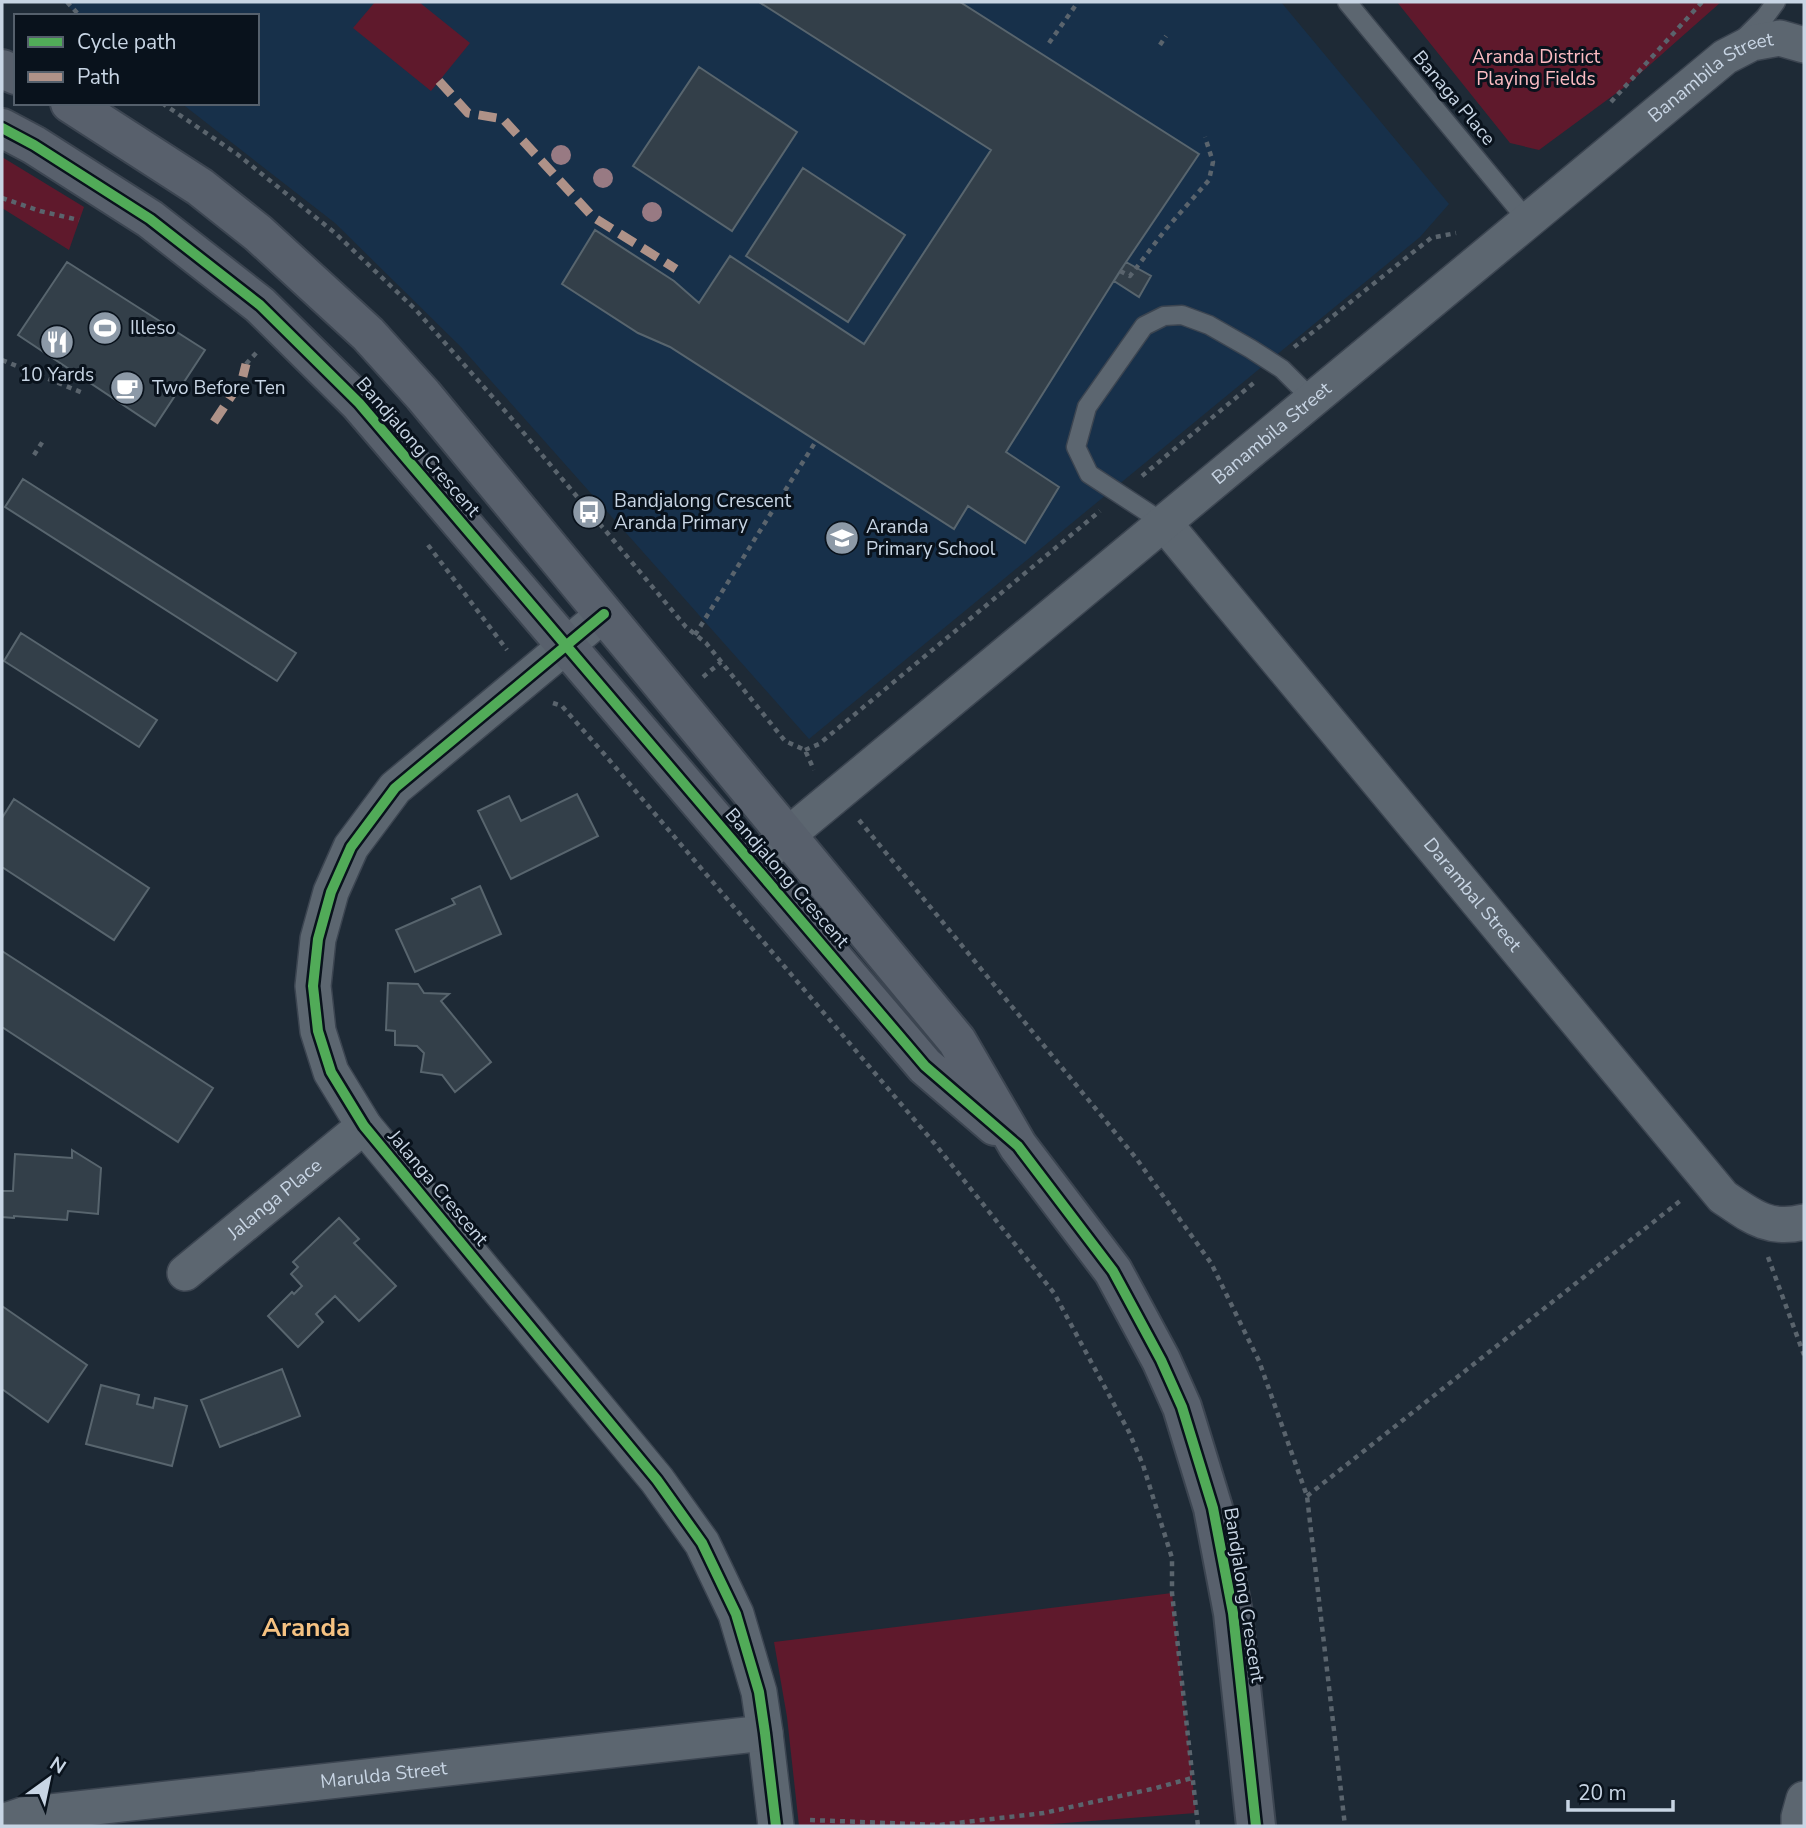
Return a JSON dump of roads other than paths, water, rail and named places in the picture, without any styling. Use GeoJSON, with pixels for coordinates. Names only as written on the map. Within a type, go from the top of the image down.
{"type":"FeatureCollection","features":[{"type":"Feature","properties":{"kind":"street","name":"Banambila Street"},"geometry":{"type":"LineString","coordinates":[[753,864],[1726,57],[1752,43],[1780,38],[1804,45]]}},
{"type":"Feature","properties":{"kind":"street","name":"Bandjalong Crescent"},"geometry":{"type":"LineString","coordinates":[[73,105],[200,187],[258,233],[368,334],[423,395],[957,1041],[1018,1146],[1113,1271],[1161,1360],[1182,1407],[1213,1508],[1233,1613],[1256,1826]]}},
{"type":"Feature","properties":{"kind":"street","name":"Bandjalong Crescent"},"geometry":{"type":"LineString","coordinates":[[2,128],[34,145],[150,219],[260,305],[359,403],[925,1066],[1018,1146]]}},
{"type":"Feature","properties":{"kind":"street","name":"Darambal Street"},"geometry":{"type":"LineString","coordinates":[[1164,523],[1723,1197],[1753,1218],[1775,1225],[1804,1222]]}},
{"type":"Feature","properties":{"kind":"street","name":"Jalanga Crescent"},"geometry":{"type":"LineString","coordinates":[[604,614],[395,788],[352,847],[331,892],[318,939],[313,986],[318,1031],[331,1072],[364,1126],[657,1480],[702,1543],[736,1614],[759,1692],[765,1733],[787,1823]]}},
{"type":"Feature","properties":{"kind":"street","name":"Jalanga Place"},"geometry":{"type":"LineString","coordinates":[[185,1273],[364,1126]]}},
{"type":"Feature","properties":{"kind":"street","name":"Marulda Street"},"geometry":{"type":"LineString","coordinates":[[2,1822],[23,1815],[765,1733]]}},
{"type":"Feature","properties":{"kind":"street"},"geometry":{"type":"LineString","coordinates":[[1798,1826],[1804,1799]]}},
{"type":"Feature","properties":{"kind":"lane","name":"Banaga Place"},"geometry":{"type":"LineString","coordinates":[[1347,2],[1528,221]]}},
{"type":"Feature","properties":{"kind":"lane"},"geometry":{"type":"LineString","coordinates":[[1726,57],[1776,2]]}},
{"type":"Feature","properties":{"kind":"lane"},"geometry":{"type":"LineString","coordinates":[[1164,523],[1089,474],[1076,447],[1087,407],[1144,326],[1164,316],[1182,315],[1209,325],[1282,369],[1312,400]]}},
{"type":"Feature","properties":{"kind":"place","name":"Illeso"},"geometry":{"type":"Point","coordinates":[105,328]}},
{"type":"Feature","properties":{"kind":"place","name":"10 Yards"},"geometry":{"type":"Point","coordinates":[57,342]}},
{"type":"Feature","properties":{"kind":"place","name":"Two Before Ten"},"geometry":{"type":"Point","coordinates":[127,388]}},
{"type":"Feature","properties":{"kind":"place","name":"Bandjalong Crescent Aranda Primary"},"geometry":{"type":"Point","coordinates":[589,512]}},
{"type":"Feature","properties":{"kind":"place","name":"Aranda Primary School"},"geometry":{"type":"Point","coordinates":[842,538]}},
{"type":"Feature","properties":{"kind":"district","name":"Aranda"},"geometry":{"type":"Point","coordinates":[306,1627]}},
{"type":"Feature","properties":{"kind":"park label","name":"Aranda District Playing Fields"},"geometry":{"type":"Point","coordinates":[1536,68]}}]}
